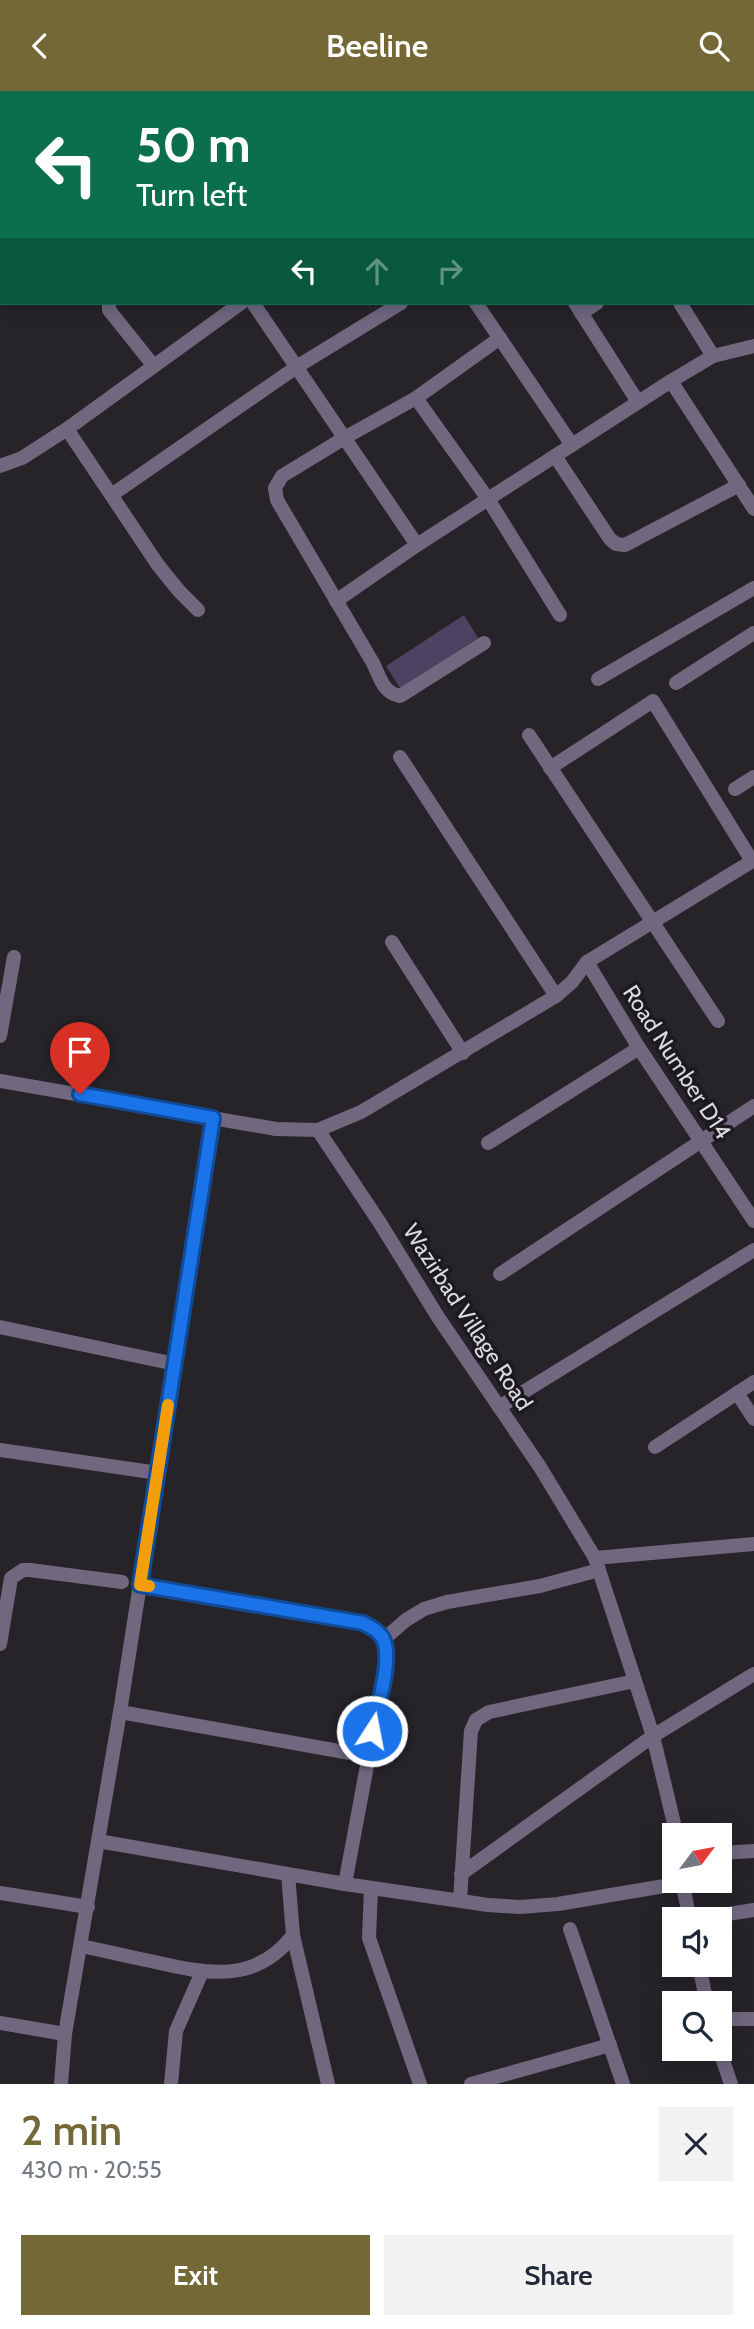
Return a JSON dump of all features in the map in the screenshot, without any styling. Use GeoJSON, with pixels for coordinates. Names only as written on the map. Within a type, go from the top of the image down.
{"type":"FeatureCollection","features":[{"type":"Feature","properties":{"kind":"street"},"geometry":{"type":"LineString","coordinates":[[109,305],[109,310],[153,365]]}},
{"type":"Feature","properties":{"kind":"street"},"geometry":{"type":"LineString","coordinates":[[0,466],[22,458],[67,429],[238,305]]}},
{"type":"Feature","properties":{"kind":"street"},"geometry":{"type":"LineString","coordinates":[[254,305],[417,545]]}},
{"type":"Feature","properties":{"kind":"street"},"geometry":{"type":"LineString","coordinates":[[113,494],[298,366],[398,305]]}},
{"type":"Feature","properties":{"kind":"street"},"geometry":{"type":"LineString","coordinates":[[477,305],[572,445]]}},
{"type":"Feature","properties":{"kind":"street"},"geometry":{"type":"LineString","coordinates":[[681,305],[713,356]]}},
{"type":"Feature","properties":{"kind":"street"},"geometry":{"type":"LineString","coordinates":[[578,308],[638,402]]}},
{"type":"Feature","properties":{"kind":"street"},"geometry":{"type":"LineString","coordinates":[[484,643],[400,695],[386,689],[277,500],[275,488],[282,476],[416,398],[500,338]]}},
{"type":"Feature","properties":{"kind":"street"},"geometry":{"type":"LineString","coordinates":[[336,601],[417,545],[671,381],[713,356],[754,345]]}},
{"type":"Feature","properties":{"kind":"street"},"geometry":{"type":"LineString","coordinates":[[671,381],[754,509]]}},
{"type":"Feature","properties":{"kind":"street"},"geometry":{"type":"LineString","coordinates":[[416,398],[488,499],[560,615]]}},
{"type":"Feature","properties":{"kind":"street"},"geometry":{"type":"LineString","coordinates":[[67,429],[158,565],[198,610]]}},
{"type":"Feature","properties":{"kind":"street"},"geometry":{"type":"LineString","coordinates":[[555,456],[616,544],[625,545],[739,485]]}},
{"type":"Feature","properties":{"kind":"street"},"geometry":{"type":"LineString","coordinates":[[598,679],[754,588]]}},
{"type":"Feature","properties":{"kind":"street"},"geometry":{"type":"LineString","coordinates":[[676,683],[754,633]]}},
{"type":"Feature","properties":{"kind":"street"},"geometry":{"type":"LineString","coordinates":[[0,1081],[276,1129],[318,1130],[361,1112],[556,996],[572,982],[587,962],[753,861],[653,701],[550,768]]}},
{"type":"Feature","properties":{"kind":"street"},"geometry":{"type":"LineString","coordinates":[[529,735],[718,1020]]}},
{"type":"Feature","properties":{"kind":"street"},"geometry":{"type":"LineString","coordinates":[[400,757],[556,996]]}},
{"type":"Feature","properties":{"kind":"street"},"geometry":{"type":"LineString","coordinates":[[735,789],[754,777]]}},
{"type":"Feature","properties":{"kind":"street"},"geometry":{"type":"LineString","coordinates":[[392,942],[463,1053]]}},
{"type":"Feature","properties":{"kind":"street"},"geometry":{"type":"LineString","coordinates":[[0,1036],[14,957]]}},
{"type":"Feature","properties":{"kind":"street","name":"Road Number D14"},"geometry":{"type":"LineString","coordinates":[[587,962],[639,1048],[754,1221]]}},
{"type":"Feature","properties":{"kind":"street"},"geometry":{"type":"LineString","coordinates":[[488,1143],[639,1048]]}},
{"type":"Feature","properties":{"kind":"street"},"geometry":{"type":"LineString","coordinates":[[499,1274],[754,1106]]}},
{"type":"Feature","properties":{"kind":"street"},"geometry":{"type":"LineString","coordinates":[[61,2084],[65,2033],[120,1711],[213,1118]]}},
{"type":"Feature","properties":{"kind":"street","name":"Wazirbad Village Road"},"geometry":{"type":"LineString","coordinates":[[318,1130],[499,1407],[597,1564],[653,1736],[674,1823]]}},
{"type":"Feature","properties":{"kind":"street"},"geometry":{"type":"LineString","coordinates":[[499,1407],[754,1250]]}},
{"type":"Feature","properties":{"kind":"street"},"geometry":{"type":"LineString","coordinates":[[0,1327],[175,1364]]}},
{"type":"Feature","properties":{"kind":"street"},"geometry":{"type":"LineString","coordinates":[[655,1447],[754,1382]]}},
{"type":"Feature","properties":{"kind":"street"},"geometry":{"type":"LineString","coordinates":[[737,1393],[754,1419]]}},
{"type":"Feature","properties":{"kind":"street"},"geometry":{"type":"LineString","coordinates":[[0,1450],[158,1473]]}},
{"type":"Feature","properties":{"kind":"street"},"geometry":{"type":"LineString","coordinates":[[384,1639],[424,1609],[447,1602],[540,1586],[597,1564],[754,1544]]}},
{"type":"Feature","properties":{"kind":"street"},"geometry":{"type":"LineString","coordinates":[[0,1644],[11,1578],[17,1572],[30,1570],[122,1582]]}},
{"type":"Feature","properties":{"kind":"street"},"geometry":{"type":"LineString","coordinates":[[140,1585],[363,1623],[375,1629],[384,1639],[387,1658],[345,1884]]}},
{"type":"Feature","properties":{"kind":"street"},"geometry":{"type":"LineString","coordinates":[[461,1874],[653,1736],[754,1674]]}},
{"type":"Feature","properties":{"kind":"street"},"geometry":{"type":"LineString","coordinates":[[460,1900],[471,1731],[476,1720],[489,1712],[635,1681]]}},
{"type":"Feature","properties":{"kind":"street"},"geometry":{"type":"LineString","coordinates":[[120,1711],[367,1756]]}},
{"type":"Feature","properties":{"kind":"street"},"geometry":{"type":"LineString","coordinates":[[98,1841],[345,1884],[520,1907],[558,1904],[662,1886]]}},
{"type":"Feature","properties":{"kind":"street"},"geometry":{"type":"LineString","coordinates":[[732,1852],[754,1851]]}},
{"type":"Feature","properties":{"kind":"street"},"geometry":{"type":"LineString","coordinates":[[288,1874],[293,1935],[327,2084]]}},
{"type":"Feature","properties":{"kind":"street"},"geometry":{"type":"LineString","coordinates":[[371,1888],[369,1938],[420,2084]]}},
{"type":"Feature","properties":{"kind":"street"},"geometry":{"type":"LineString","coordinates":[[0,1893],[88,1907]]}},
{"type":"Feature","properties":{"kind":"street"},"geometry":{"type":"LineString","coordinates":[[732,1913],[754,1910]]}},
{"type":"Feature","properties":{"kind":"street"},"geometry":{"type":"LineString","coordinates":[[570,1929],[623,2084]]}},
{"type":"Feature","properties":{"kind":"street"},"geometry":{"type":"LineString","coordinates":[[81,1946],[202,1972],[244,1969],[268,1960],[283,1948],[293,1935]]}},
{"type":"Feature","properties":{"kind":"street"},"geometry":{"type":"LineString","coordinates":[[171,2084],[176,2031],[202,1972]]}},
{"type":"Feature","properties":{"kind":"street"},"geometry":{"type":"LineString","coordinates":[[732,2019],[754,2019]]}},
{"type":"Feature","properties":{"kind":"street"},"geometry":{"type":"LineString","coordinates":[[0,2023],[65,2033]]}},
{"type":"Feature","properties":{"kind":"street"},"geometry":{"type":"LineString","coordinates":[[471,2084],[610,2045]]}},
{"type":"Feature","properties":{"kind":"street"},"geometry":{"type":"LineString","coordinates":[[723,2061],[731,2084]]}},
{"type":"Feature","properties":{"kind":"shaded area"},"geometry":{"type":"Polygon","coordinates":[[[464,615],[478,638],[400,688],[386,666],[464,615]]]}},
{"type":"Feature","properties":{"kind":"slow traffic"},"geometry":{"type":"LineString","coordinates":[[149,1586],[140,1585],[168,1405]]}},
{"type":"Feature","properties":{"kind":"route"},"geometry":{"type":"LineString","coordinates":[[80,1094],[213,1118],[140,1585],[363,1623],[375,1629],[384,1639],[387,1658],[372,1731]]}}]}
